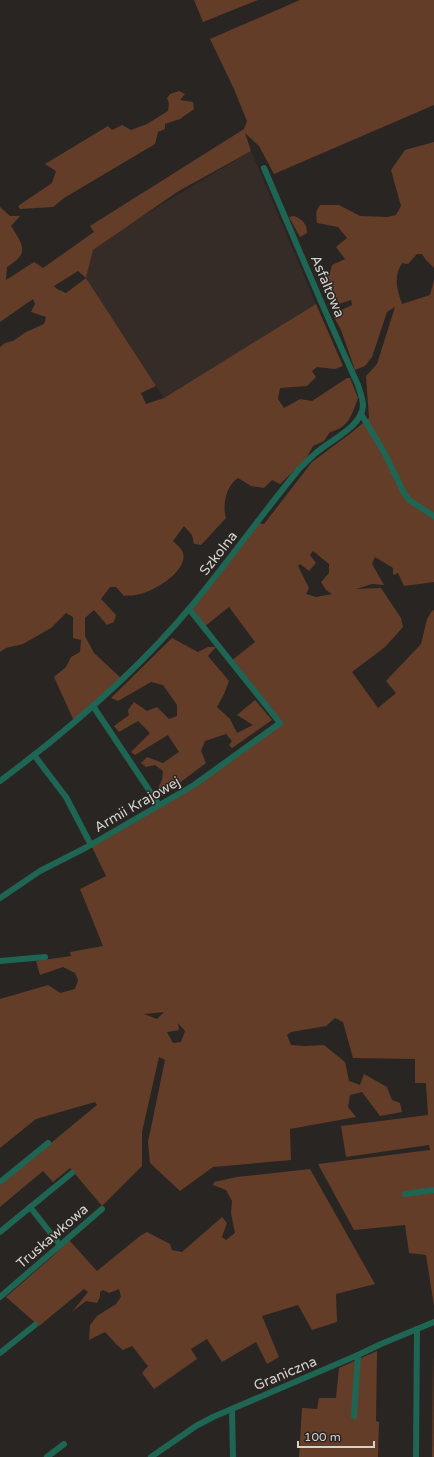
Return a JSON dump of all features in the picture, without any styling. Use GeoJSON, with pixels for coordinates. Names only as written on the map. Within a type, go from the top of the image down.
{"type":"FeatureCollection","features":[{"type":"Feature","properties":{"kind":"street","name":"Asfaltowa"},"geometry":{"type":"LineString","coordinates":[[264,168],[320,301],[358,385],[362,396],[363,407],[361,414]]}},
{"type":"Feature","properties":{"kind":"street"},"geometry":{"type":"LineString","coordinates":[[361,414],[384,452],[404,493],[410,500],[434,516]]}},
{"type":"Feature","properties":{"kind":"street","name":"Szkolna"},"geometry":{"type":"LineString","coordinates":[[0,781],[93,706],[122,679],[189,609],[299,469],[317,452],[356,422],[361,414]]}},
{"type":"Feature","properties":{"kind":"street","name":"Armii Krajowej"},"geometry":{"type":"LineString","coordinates":[[0,898],[40,871],[91,845],[194,785],[280,723],[189,609]]}},
{"type":"Feature","properties":{"kind":"street"},"geometry":{"type":"LineString","coordinates":[[93,706],[159,805]]}},
{"type":"Feature","properties":{"kind":"street"},"geometry":{"type":"LineString","coordinates":[[34,754],[66,797],[91,845]]}},
{"type":"Feature","properties":{"kind":"street"},"geometry":{"type":"LineString","coordinates":[[0,961],[45,957]]}},
{"type":"Feature","properties":{"kind":"street"},"geometry":{"type":"LineString","coordinates":[[0,1182],[48,1143]]}},
{"type":"Feature","properties":{"kind":"street"},"geometry":{"type":"LineString","coordinates":[[0,1232],[72,1173]]}},
{"type":"Feature","properties":{"kind":"street"},"geometry":{"type":"LineString","coordinates":[[405,1194],[434,1190]]}},
{"type":"Feature","properties":{"kind":"street"},"geometry":{"type":"LineString","coordinates":[[30,1207],[60,1245]]}},
{"type":"Feature","properties":{"kind":"street","name":"Truskawkowa"},"geometry":{"type":"LineString","coordinates":[[0,1297],[102,1209]]}},
{"type":"Feature","properties":{"kind":"street","name":"Graniczna"},"geometry":{"type":"LineString","coordinates":[[151,1457],[196,1426],[213,1417],[434,1322]]}},
{"type":"Feature","properties":{"kind":"street"},"geometry":{"type":"LineString","coordinates":[[0,1353],[35,1325]]}},
{"type":"Feature","properties":{"kind":"street"},"geometry":{"type":"LineString","coordinates":[[416,1457],[417,1329]]}},
{"type":"Feature","properties":{"kind":"street"},"geometry":{"type":"LineString","coordinates":[[354,1416],[358,1355]]}},
{"type":"Feature","properties":{"kind":"street"},"geometry":{"type":"LineString","coordinates":[[232,1409],[233,1457]]}},
{"type":"Feature","properties":{"kind":"street"},"geometry":{"type":"LineString","coordinates":[[47,1457],[64,1444]]}},
{"type":"Feature","properties":{"kind":"shaded area"},"geometry":{"type":"Polygon","coordinates":[[[194,0],[258,0],[203,22],[194,0]]]}},
{"type":"Feature","properties":{"kind":"shaded area"},"geometry":{"type":"Polygon","coordinates":[[[300,0],[434,0],[434,105],[274,174],[259,146],[245,133],[251,151],[177,192],[93,250],[86,278],[156,386],[141,393],[146,404],[164,398],[316,304],[343,366],[335,369],[317,367],[312,371],[316,377],[307,386],[280,388],[278,399],[284,408],[300,399],[312,401],[347,378],[350,378],[358,398],[352,415],[346,424],[330,432],[324,441],[313,446],[306,459],[280,484],[272,480],[264,488],[251,486],[238,478],[234,481],[226,496],[224,507],[226,518],[201,545],[194,544],[192,535],[184,526],[173,541],[182,551],[183,560],[180,567],[169,579],[153,589],[136,595],[124,596],[116,587],[110,587],[101,599],[116,615],[114,622],[107,625],[94,610],[85,618],[85,636],[94,653],[122,679],[74,721],[54,677],[66,667],[71,657],[80,652],[81,640],[73,638],[73,617],[66,613],[51,628],[23,644],[6,648],[0,652],[0,347],[5,343],[13,341],[26,332],[44,324],[46,317],[31,312],[35,304],[33,299],[0,322],[0,207],[10,216],[20,216],[11,226],[19,238],[22,253],[7,267],[6,280],[34,262],[43,268],[94,232],[90,226],[244,129],[247,121],[234,89],[210,39],[300,0]],[[78,271],[54,286],[66,293],[86,278],[78,271]]]}},
{"type":"Feature","properties":{"kind":"shaded area"},"geometry":{"type":"Polygon","coordinates":[[[179,91],[185,94],[180,100],[193,102],[194,109],[180,119],[165,124],[165,129],[158,132],[155,144],[64,198],[53,207],[20,209],[18,206],[52,183],[56,171],[45,164],[108,126],[112,130],[122,125],[131,130],[147,124],[168,111],[169,103],[167,98],[170,94],[179,91]]]}},
{"type":"Feature","properties":{"kind":"shaded area"},"geometry":{"type":"Polygon","coordinates":[[[434,142],[434,268],[422,254],[417,254],[408,264],[402,263],[399,268],[397,288],[402,304],[430,295],[434,280],[434,582],[404,586],[398,573],[393,575],[393,568],[375,557],[372,564],[384,585],[372,584],[356,589],[381,588],[401,618],[403,627],[385,647],[352,672],[378,708],[396,693],[386,681],[421,644],[427,619],[434,610],[434,1306],[426,1255],[409,1253],[405,1225],[354,1230],[318,1164],[430,1150],[429,1145],[346,1157],[341,1126],[428,1115],[426,1083],[415,1083],[415,1059],[353,1058],[343,1022],[335,1018],[326,1026],[291,1032],[287,1035],[291,1045],[324,1045],[345,1062],[349,1081],[360,1085],[364,1074],[387,1087],[392,1100],[400,1103],[402,1112],[380,1116],[362,1092],[350,1095],[348,1107],[356,1117],[290,1129],[291,1160],[213,1167],[180,1191],[150,1163],[148,1142],[165,1060],[159,1057],[142,1132],[142,1166],[102,1206],[70,1168],[53,1182],[43,1171],[0,1207],[0,1185],[97,1105],[95,1102],[36,1119],[0,1148],[0,999],[48,985],[60,993],[75,989],[78,980],[75,973],[63,967],[40,975],[36,961],[71,956],[70,952],[103,946],[80,889],[106,876],[91,845],[194,785],[280,723],[231,661],[255,642],[229,607],[204,627],[189,609],[256,523],[264,524],[312,462],[369,418],[366,376],[377,364],[395,307],[387,312],[372,357],[365,366],[355,370],[341,330],[334,317],[337,312],[352,305],[351,300],[336,305],[327,294],[324,275],[330,273],[332,265],[345,259],[336,247],[347,238],[338,227],[317,223],[316,214],[320,205],[339,205],[360,216],[387,217],[396,215],[401,206],[391,170],[405,150],[434,142]],[[313,551],[310,555],[316,563],[309,571],[300,564],[298,566],[309,588],[306,594],[316,597],[332,594],[326,590],[321,582],[329,573],[329,564],[313,551]],[[164,1012],[144,1014],[157,1019],[164,1012]],[[178,1023],[179,1030],[167,1032],[173,1043],[181,1042],[185,1031],[178,1023]]]}},
{"type":"Feature","properties":{"kind":"shaded area"},"geometry":{"type":"Polygon","coordinates":[[[251,151],[316,304],[164,398],[86,278],[93,250],[132,222],[251,151]]]}},
{"type":"Feature","properties":{"kind":"shaded area"},"geometry":{"type":"Polygon","coordinates":[[[294,216],[302,220],[306,227],[307,233],[300,237],[289,217],[294,216]]]}},
{"type":"Feature","properties":{"kind":"shaded area"},"geometry":{"type":"Polygon","coordinates":[[[172,638],[198,652],[208,647],[216,647],[208,656],[229,681],[217,707],[230,719],[237,733],[253,725],[237,715],[255,700],[272,720],[232,748],[229,745],[232,741],[226,734],[205,741],[201,751],[206,763],[162,796],[158,788],[162,780],[163,771],[155,765],[146,767],[141,763],[147,757],[163,763],[179,752],[168,735],[135,755],[131,752],[150,733],[138,721],[119,732],[114,726],[129,715],[128,710],[134,702],[147,711],[157,707],[169,719],[177,716],[177,705],[163,685],[151,682],[118,701],[111,698],[172,638]]]}},
{"type":"Feature","properties":{"kind":"shaded area"},"geometry":{"type":"Polygon","coordinates":[[[310,1169],[375,1284],[336,1294],[337,1322],[312,1330],[298,1305],[262,1316],[279,1357],[267,1364],[256,1342],[222,1362],[207,1339],[191,1349],[197,1359],[154,1389],[142,1373],[148,1366],[132,1346],[123,1350],[105,1332],[89,1340],[90,1325],[97,1316],[116,1304],[121,1297],[119,1289],[109,1293],[103,1290],[100,1292],[100,1297],[97,1303],[86,1301],[72,1312],[88,1292],[84,1289],[39,1326],[6,1297],[69,1240],[97,1271],[147,1232],[170,1244],[172,1250],[182,1252],[222,1217],[227,1223],[222,1237],[226,1240],[235,1233],[231,1213],[232,1201],[226,1190],[213,1185],[214,1182],[237,1177],[310,1169]]]}},
{"type":"Feature","properties":{"kind":"shaded area"},"geometry":{"type":"Polygon","coordinates":[[[433,1348],[434,1457],[432,1457],[433,1348]]]}},
{"type":"Feature","properties":{"kind":"shaded area"},"geometry":{"type":"Polygon","coordinates":[[[377,1351],[376,1421],[379,1422],[378,1457],[299,1457],[302,1408],[317,1409],[319,1398],[336,1398],[339,1368],[377,1351]]]}}]}
